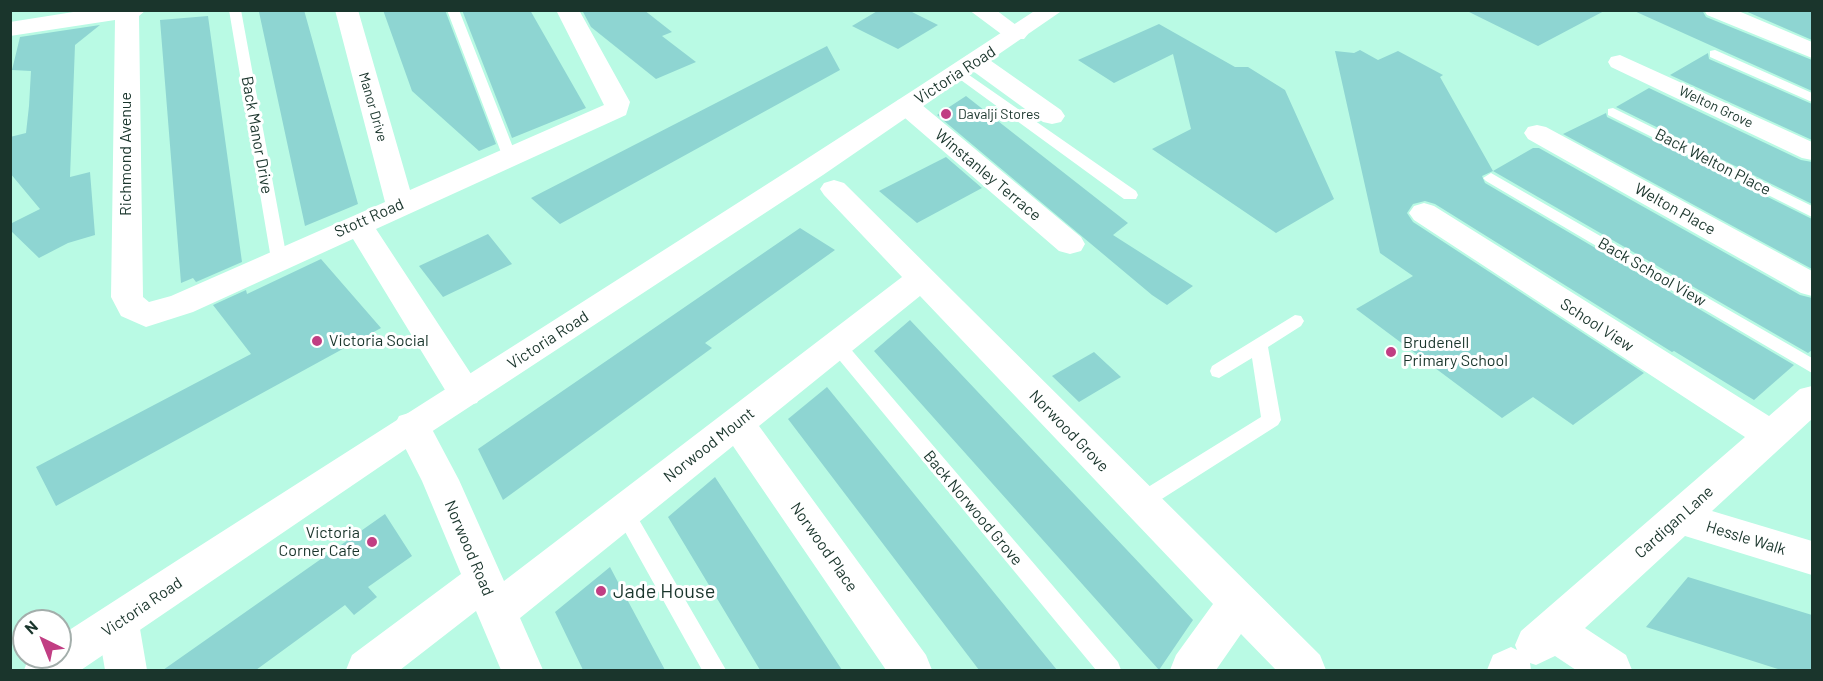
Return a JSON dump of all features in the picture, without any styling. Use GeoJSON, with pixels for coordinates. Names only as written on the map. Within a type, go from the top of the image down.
{"type":"FeatureCollection","features":[{"type":"Feature","properties":{"kind":"street","name":"Manor Drive"},"geometry":{"type":"LineString","coordinates":[[346,10],[400,204]]}},
{"type":"Feature","properties":{"kind":"street","name":"Stott Road"},"geometry":{"type":"LineString","coordinates":[[127,297],[132,308],[146,315],[182,304],[509,155],[617,109],[617,102],[567,10]]}},
{"type":"Feature","properties":{"kind":"street"},"geometry":{"type":"LineString","coordinates":[[980,10],[1016,34]]}},
{"type":"Feature","properties":{"kind":"street","name":"Victoria Road"},"geometry":{"type":"LineString","coordinates":[[45,670],[412,426],[1052,10]]}},
{"type":"Feature","properties":{"kind":"street"},"geometry":{"type":"LineString","coordinates":[[1715,10],[1812,51]]}},
{"type":"Feature","properties":{"kind":"street"},"geometry":{"type":"LineString","coordinates":[[10,29],[130,11]]}},
{"type":"Feature","properties":{"kind":"street","name":"Richmond Avenue"},"geometry":{"type":"LineString","coordinates":[[127,297],[130,11]]}},
{"type":"Feature","properties":{"kind":"street","name":"Welton Grove"},"geometry":{"type":"LineString","coordinates":[[1620,62],[1812,152]]}},
{"type":"Feature","properties":{"kind":"street"},"geometry":{"type":"LineString","coordinates":[[967,66],[1052,116]]}},
{"type":"Feature","properties":{"kind":"street","name":"Winstanley Terrace"},"geometry":{"type":"LineString","coordinates":[[907,106],[1070,244]]}},
{"type":"Feature","properties":{"kind":"street","name":"Welton Place"},"geometry":{"type":"LineString","coordinates":[[1537,133],[1812,285]]}},
{"type":"Feature","properties":{"kind":"street","name":"Norwood Grove"},"geometry":{"type":"LineString","coordinates":[[834,189],[1305,670]]}},
{"type":"Feature","properties":{"kind":"street","name":"School View"},"geometry":{"type":"LineString","coordinates":[[1424,213],[1798,417]]}},
{"type":"Feature","properties":{"kind":"street"},"geometry":{"type":"LineString","coordinates":[[358,224],[465,393]]}},
{"type":"Feature","properties":{"kind":"street","name":"Norwood Mount"},"geometry":{"type":"LineString","coordinates":[[367,670],[624,512],[921,279]]}},
{"type":"Feature","properties":{"kind":"street","name":"Cardigan Lane"},"geometry":{"type":"LineString","coordinates":[[1527,653],[1679,518],[1798,417]]}},
{"type":"Feature","properties":{"kind":"street","name":"Norwood Place"},"geometry":{"type":"LineString","coordinates":[[737,423],[911,670]]}},
{"type":"Feature","properties":{"kind":"street","name":"Norwood Road"},"geometry":{"type":"LineString","coordinates":[[412,426],[440,480],[522,670]]}},
{"type":"Feature","properties":{"kind":"street","name":"Hessle Walk"},"geometry":{"type":"LineString","coordinates":[[1679,518],[1812,558]]}},
{"type":"Feature","properties":{"kind":"street"},"geometry":{"type":"LineString","coordinates":[[1191,670],[1239,604]]}},
{"type":"Feature","properties":{"kind":"street"},"geometry":{"type":"LineString","coordinates":[[118,623],[126,670]]}},
{"type":"Feature","properties":{"kind":"street"},"geometry":{"type":"LineString","coordinates":[[1527,653],[1611,670]]}},
{"type":"Feature","properties":{"kind":"lane","name":"Back Manor Drive"},"geometry":{"type":"LineString","coordinates":[[235,10],[279,259]]}},
{"type":"Feature","properties":{"kind":"lane"},"geometry":{"type":"LineString","coordinates":[[453,10],[509,155]]}},
{"type":"Feature","properties":{"kind":"lane"},"geometry":{"type":"LineString","coordinates":[[1715,54],[1812,98]]}},
{"type":"Feature","properties":{"kind":"lane"},"geometry":{"type":"LineString","coordinates":[[967,66],[1130,195]]}},
{"type":"Feature","properties":{"kind":"lane","name":"Back Welton Place"},"geometry":{"type":"LineString","coordinates":[[1613,112],[1812,212]]}},
{"type":"Feature","properties":{"kind":"lane","name":"Back School View"},"geometry":{"type":"LineString","coordinates":[[1491,178],[1812,366]]}},
{"type":"Feature","properties":{"kind":"lane"},"geometry":{"type":"LineString","coordinates":[[1219,371],[1295,321]]}},
{"type":"Feature","properties":{"kind":"lane","name":"Back Norwood Grove"},"geometry":{"type":"LineString","coordinates":[[837,345],[1110,670]]}},
{"type":"Feature","properties":{"kind":"lane"},"geometry":{"type":"LineString","coordinates":[[1139,503],[1271,420],[1259,345]]}},
{"type":"Feature","properties":{"kind":"lane"},"geometry":{"type":"LineString","coordinates":[[624,512],[715,670]]}},
{"type":"Feature","properties":{"kind":"building"},"geometry":{"type":"Polygon","coordinates":[[[304,10],[358,204],[305,226],[259,12],[304,10]]]}},
{"type":"Feature","properties":{"kind":"building"},"geometry":{"type":"Polygon","coordinates":[[[383,10],[445,10],[496,144],[479,151],[412,91],[383,10]]]}},
{"type":"Feature","properties":{"kind":"building"},"geometry":{"type":"Polygon","coordinates":[[[462,10],[530,10],[586,108],[512,138],[462,10]]]}},
{"type":"Feature","properties":{"kind":"building"},"geometry":{"type":"Polygon","coordinates":[[[582,10],[644,10],[672,32],[662,36],[696,62],[656,79],[591,27],[582,10]]]}},
{"type":"Feature","properties":{"kind":"building"},"geometry":{"type":"Polygon","coordinates":[[[879,10],[908,10],[938,25],[898,49],[852,26],[879,10]]]}},
{"type":"Feature","properties":{"kind":"building"},"geometry":{"type":"Polygon","coordinates":[[[1465,10],[1606,10],[1538,46],[1465,10]]]}},
{"type":"Feature","properties":{"kind":"building"},"geometry":{"type":"Polygon","coordinates":[[[1632,10],[1702,10],[1706,17],[1812,60],[1812,91],[1632,10]]]}},
{"type":"Feature","properties":{"kind":"building"},"geometry":{"type":"Polygon","coordinates":[[[1743,10],[1812,10],[1812,40],[1743,10]]]}},
{"type":"Feature","properties":{"kind":"building"},"geometry":{"type":"Polygon","coordinates":[[[208,16],[242,262],[196,282],[193,278],[181,283],[160,20],[208,16]]]}},
{"type":"Feature","properties":{"kind":"building"},"geometry":{"type":"Polygon","coordinates":[[[1159,24],[1235,67],[1248,67],[1285,90],[1334,199],[1276,233],[1152,149],[1191,129],[1173,54],[1114,83],[1078,60],[1159,24]]]}},
{"type":"Feature","properties":{"kind":"building"},"geometry":{"type":"Polygon","coordinates":[[[100,25],[75,45],[70,177],[90,172],[95,235],[68,243],[39,258],[10,230],[10,224],[40,209],[10,173],[10,137],[26,133],[29,106],[31,71],[12,70],[20,37],[100,25]]]}},
{"type":"Feature","properties":{"kind":"building"},"geometry":{"type":"Polygon","coordinates":[[[827,46],[840,70],[560,224],[531,198],[827,46]]]}},
{"type":"Feature","properties":{"kind":"building"},"geometry":{"type":"Polygon","coordinates":[[[1360,50],[1378,60],[1398,51],[1443,75],[1440,77],[1493,171],[1482,176],[1485,183],[1794,365],[1754,400],[1674,351],[1672,352],[1435,204],[1425,201],[1413,204],[1407,213],[1413,222],[1644,373],[1573,425],[1533,397],[1502,418],[1356,309],[1413,276],[1380,253],[1335,51],[1354,53],[1360,50]]]}},
{"type":"Feature","properties":{"kind":"building"},"geometry":{"type":"Polygon","coordinates":[[[1708,53],[1709,59],[1812,104],[1812,140],[1670,75],[1708,53]]]}},
{"type":"Feature","properties":{"kind":"building"},"geometry":{"type":"Polygon","coordinates":[[[1649,88],[1801,160],[1812,162],[1812,204],[1616,107],[1649,88]]]}},
{"type":"Feature","properties":{"kind":"building"},"geometry":{"type":"Polygon","coordinates":[[[966,96],[1128,223],[1113,235],[1193,286],[1167,305],[1152,295],[937,115],[966,96]]]}},
{"type":"Feature","properties":{"kind":"building"},"geometry":{"type":"Polygon","coordinates":[[[1606,113],[1607,117],[1812,219],[1812,269],[1563,134],[1606,113]]]}},
{"type":"Feature","properties":{"kind":"building"},"geometry":{"type":"Polygon","coordinates":[[[1533,148],[1539,148],[1800,295],[1812,298],[1812,350],[1808,353],[1493,171],[1533,148]]]}},
{"type":"Feature","properties":{"kind":"building"},"geometry":{"type":"Polygon","coordinates":[[[946,157],[982,188],[917,223],[879,191],[946,157]]]}},
{"type":"Feature","properties":{"kind":"building"},"geometry":{"type":"Polygon","coordinates":[[[800,228],[835,250],[705,343],[712,348],[503,500],[478,449],[800,228]]]}},
{"type":"Feature","properties":{"kind":"building"},"geometry":{"type":"Polygon","coordinates":[[[488,234],[512,264],[443,297],[419,266],[488,234]]]}},
{"type":"Feature","properties":{"kind":"building"},"geometry":{"type":"Polygon","coordinates":[[[321,259],[381,328],[56,506],[36,467],[251,354],[213,305],[246,290],[247,294],[321,259]]]}},
{"type":"Feature","properties":{"kind":"building"},"geometry":{"type":"Polygon","coordinates":[[[910,320],[1193,620],[1159,670],[874,351],[910,320]]]}},
{"type":"Feature","properties":{"kind":"building"},"geometry":{"type":"Polygon","coordinates":[[[1094,352],[1121,377],[1079,402],[1052,376],[1094,352]]]}},
{"type":"Feature","properties":{"kind":"building"},"geometry":{"type":"Polygon","coordinates":[[[827,387],[1057,670],[979,670],[788,419],[827,387]]]}},
{"type":"Feature","properties":{"kind":"building"},"geometry":{"type":"Polygon","coordinates":[[[715,477],[842,670],[760,670],[668,517],[715,477]]]}},
{"type":"Feature","properties":{"kind":"building"},"geometry":{"type":"Polygon","coordinates":[[[385,514],[412,556],[368,587],[377,597],[354,615],[345,605],[256,670],[163,670],[385,514]]]}},
{"type":"Feature","properties":{"kind":"building"},"geometry":{"type":"Polygon","coordinates":[[[610,567],[665,670],[583,670],[555,612],[610,567]]]}},
{"type":"Feature","properties":{"kind":"building"},"geometry":{"type":"Polygon","coordinates":[[[1688,577],[1812,615],[1812,670],[1781,670],[1646,627],[1688,577]]]}},
{"type":"Feature","properties":{"kind":"place","name":"Davalji Stores"},"geometry":{"type":"Point","coordinates":[946,114]}},
{"type":"Feature","properties":{"kind":"place","name":"Victoria Social"},"geometry":{"type":"Point","coordinates":[317,341]}},
{"type":"Feature","properties":{"kind":"place","name":"Brudenell Primary School"},"geometry":{"type":"Point","coordinates":[1391,352]}},
{"type":"Feature","properties":{"kind":"place","name":"Victoria Corner Cafe"},"geometry":{"type":"Point","coordinates":[372,542]}},
{"type":"Feature","properties":{"kind":"place","name":"Jade House"},"geometry":{"type":"Point","coordinates":[601,591]}}]}
